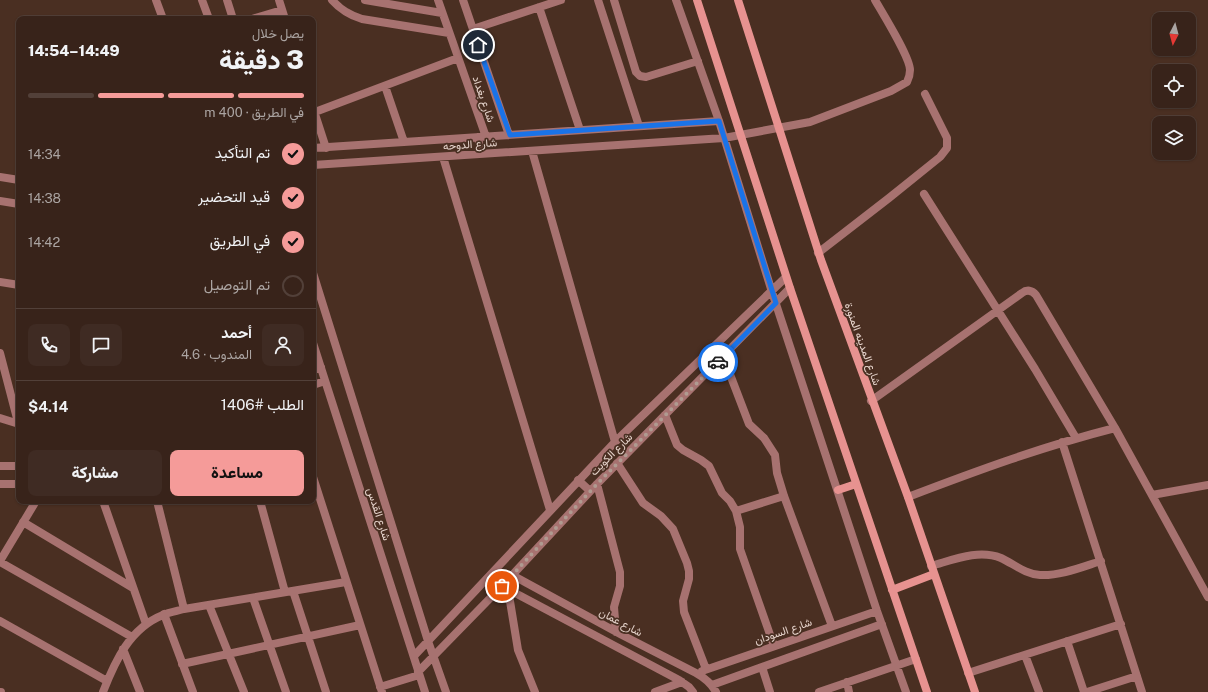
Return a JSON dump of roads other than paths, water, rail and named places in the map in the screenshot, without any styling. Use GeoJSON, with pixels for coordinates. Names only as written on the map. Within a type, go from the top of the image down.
{"type":"FeatureCollection","features":[{"type":"Feature","properties":{"kind":"main road"},"geometry":{"type":"LineString","coordinates":[[697,0],[742,135],[786,278],[927,692]]}},
{"type":"Feature","properties":{"kind":"main road","name":"شارع المدينه المنورة"},"geometry":{"type":"LineString","coordinates":[[738,0],[818,252],[871,401],[908,497],[975,692]]}},
{"type":"Feature","properties":{"kind":"main road"},"geometry":{"type":"LineString","coordinates":[[838,490],[856,484]]}},
{"type":"Feature","properties":{"kind":"main road"},"geometry":{"type":"LineString","coordinates":[[892,590],[933,570]]}},
{"type":"Feature","properties":{"kind":"street"},"geometry":{"type":"LineString","coordinates":[[156,0],[162,16]]}},
{"type":"Feature","properties":{"kind":"street"},"geometry":{"type":"LineString","coordinates":[[202,0],[207,16]]}},
{"type":"Feature","properties":{"kind":"street"},"geometry":{"type":"LineString","coordinates":[[227,0],[232,16]]}},
{"type":"Feature","properties":{"kind":"street"},"geometry":{"type":"LineString","coordinates":[[279,0],[284,16]]}},
{"type":"Feature","properties":{"kind":"street"},"geometry":{"type":"LineString","coordinates":[[332,0],[345,12],[362,19],[449,33]]}},
{"type":"Feature","properties":{"kind":"street"},"geometry":{"type":"LineString","coordinates":[[365,0],[387,2],[442,13]]}},
{"type":"Feature","properties":{"kind":"street","name":"شارع بغداد"},"geometry":{"type":"LineString","coordinates":[[438,0],[458,58],[482,137],[481,154]]}},
{"type":"Feature","properties":{"kind":"street","name":"شارع بغداد"},"geometry":{"type":"LineString","coordinates":[[463,0],[510,135]]}},
{"type":"Feature","properties":{"kind":"street"},"geometry":{"type":"LineString","coordinates":[[473,30],[561,0]]}},
{"type":"Feature","properties":{"kind":"street"},"geometry":{"type":"LineString","coordinates":[[598,0],[639,126]]}},
{"type":"Feature","properties":{"kind":"street"},"geometry":{"type":"LineString","coordinates":[[614,0],[636,72],[640,76],[646,77],[698,61]]}},
{"type":"Feature","properties":{"kind":"street"},"geometry":{"type":"LineString","coordinates":[[676,0],[719,121],[772,292],[877,611],[906,692]]}},
{"type":"Feature","properties":{"kind":"street","name":"شارع الدوحه"},"geometry":{"type":"LineString","coordinates":[[316,165],[724,138],[779,129],[810,122],[832,115],[891,91],[907,82],[910,69],[906,56],[875,0]]}},
{"type":"Feature","properties":{"kind":"street"},"geometry":{"type":"LineString","coordinates":[[538,7],[580,130]]}},
{"type":"Feature","properties":{"kind":"street"},"geometry":{"type":"LineString","coordinates":[[262,16],[282,10]]}},
{"type":"Feature","properties":{"kind":"street"},"geometry":{"type":"LineString","coordinates":[[316,109],[385,86],[458,58]]}},
{"type":"Feature","properties":{"kind":"street"},"geometry":{"type":"LineString","coordinates":[[385,86],[404,142]]}},
{"type":"Feature","properties":{"kind":"street"},"geometry":{"type":"LineString","coordinates":[[818,252],[940,157],[946,148],[947,138],[925,94]]}},
{"type":"Feature","properties":{"kind":"street"},"geometry":{"type":"LineString","coordinates":[[316,116],[326,148]]}},
{"type":"Feature","properties":{"kind":"street","name":"شارع الدوحه"},"geometry":{"type":"LineString","coordinates":[[316,148],[719,121]]}},
{"type":"Feature","properties":{"kind":"street"},"geometry":{"type":"LineString","coordinates":[[532,151],[614,442]]}},
{"type":"Feature","properties":{"kind":"street"},"geometry":{"type":"LineString","coordinates":[[443,157],[550,510]]}},
{"type":"Feature","properties":{"kind":"street"},"geometry":{"type":"LineString","coordinates":[[0,177],[16,180]]}},
{"type":"Feature","properties":{"kind":"street"},"geometry":{"type":"LineString","coordinates":[[924,194],[1036,369],[1076,438]]}},
{"type":"Feature","properties":{"kind":"street"},"geometry":{"type":"LineString","coordinates":[[0,201],[16,204]]}},
{"type":"Feature","properties":{"kind":"street","name":"شارع الكويت"},"geometry":{"type":"LineString","coordinates":[[414,656],[614,442],[786,278]]}},
{"type":"Feature","properties":{"kind":"street"},"geometry":{"type":"LineString","coordinates":[[0,282],[16,285]]}},
{"type":"Feature","properties":{"kind":"street"},"geometry":{"type":"LineString","coordinates":[[316,283],[428,641],[446,692]]}},
{"type":"Feature","properties":{"kind":"street","name":"شارع الكويت"},"geometry":{"type":"LineString","coordinates":[[418,673],[433,656],[505,587],[512,575],[617,463],[790,288]]}},
{"type":"Feature","properties":{"kind":"street"},"geometry":{"type":"LineString","coordinates":[[871,401],[1025,291],[1033,292],[1115,428],[1208,597]]}},
{"type":"Feature","properties":{"kind":"street"},"geometry":{"type":"LineString","coordinates":[[0,353],[16,414]]}},
{"type":"Feature","properties":{"kind":"street"},"geometry":{"type":"LineString","coordinates":[[723,356],[749,424],[764,438],[775,455],[777,472],[784,496],[832,626]]}},
{"type":"Feature","properties":{"kind":"street","name":"شارع القدس"},"geometry":{"type":"LineString","coordinates":[[317,368],[325,380],[425,692]]}},
{"type":"Feature","properties":{"kind":"street"},"geometry":{"type":"LineString","coordinates":[[316,384],[325,380]]}},
{"type":"Feature","properties":{"kind":"street"},"geometry":{"type":"LineString","coordinates":[[665,415],[677,445],[709,466],[722,493],[730,501],[736,511],[740,527],[740,549],[774,646]]}},
{"type":"Feature","properties":{"kind":"street"},"geometry":{"type":"LineString","coordinates":[[0,418],[16,424]]}},
{"type":"Feature","properties":{"kind":"street"},"geometry":{"type":"LineString","coordinates":[[908,497],[1006,460],[1062,442],[1115,428]]}},
{"type":"Feature","properties":{"kind":"street"},"geometry":{"type":"LineString","coordinates":[[1062,442],[1142,692]]}},
{"type":"Feature","properties":{"kind":"street"},"geometry":{"type":"LineString","coordinates":[[617,463],[643,503],[661,516],[673,528],[689,571],[689,579],[683,601],[684,612],[706,669]]}},
{"type":"Feature","properties":{"kind":"street"},"geometry":{"type":"LineString","coordinates":[[0,466],[16,466]]}},
{"type":"Feature","properties":{"kind":"street"},"geometry":{"type":"LineString","coordinates":[[578,480],[590,491]]}},
{"type":"Feature","properties":{"kind":"street"},"geometry":{"type":"LineString","coordinates":[[0,484],[16,484]]}},
{"type":"Feature","properties":{"kind":"street"},"geometry":{"type":"LineString","coordinates":[[597,484],[620,572],[620,586],[614,607],[616,632]]}},
{"type":"Feature","properties":{"kind":"street"},"geometry":{"type":"LineString","coordinates":[[1152,495],[1208,485]]}},
{"type":"Feature","properties":{"kind":"street"},"geometry":{"type":"LineString","coordinates":[[316,487],[381,690],[418,673]]}},
{"type":"Feature","properties":{"kind":"street"},"geometry":{"type":"LineString","coordinates":[[736,511],[784,496]]}},
{"type":"Feature","properties":{"kind":"street"},"geometry":{"type":"LineString","coordinates":[[34,504],[0,562],[132,636]]}},
{"type":"Feature","properties":{"kind":"street"},"geometry":{"type":"LineString","coordinates":[[104,504],[146,624]]}},
{"type":"Feature","properties":{"kind":"street"},"geometry":{"type":"LineString","coordinates":[[158,504],[184,609]]}},
{"type":"Feature","properties":{"kind":"street"},"geometry":{"type":"LineString","coordinates":[[261,504],[284,592]]}},
{"type":"Feature","properties":{"kind":"street"},"geometry":{"type":"LineString","coordinates":[[23,522],[133,588]]}},
{"type":"Feature","properties":{"kind":"street"},"geometry":{"type":"LineString","coordinates":[[933,570],[971,555],[982,554],[1002,559],[1026,572],[1039,575],[1053,575],[1101,562]]}},
{"type":"Feature","properties":{"kind":"street","name":"شارع عمان"},"geometry":{"type":"LineString","coordinates":[[512,575],[616,632],[705,678],[714,689]]}},
{"type":"Feature","properties":{"kind":"street"},"geometry":{"type":"LineString","coordinates":[[103,692],[123,650],[132,636],[146,624],[164,614],[184,609],[346,582]]}},
{"type":"Feature","properties":{"kind":"street"},"geometry":{"type":"LineString","coordinates":[[505,587],[670,675],[682,682],[693,692]]}},
{"type":"Feature","properties":{"kind":"street"},"geometry":{"type":"LineString","coordinates":[[505,587],[518,650],[535,692]]}},
{"type":"Feature","properties":{"kind":"street"},"geometry":{"type":"LineString","coordinates":[[293,591],[326,692]]}},
{"type":"Feature","properties":{"kind":"street"},"geometry":{"type":"LineString","coordinates":[[253,598],[286,692]]}},
{"type":"Feature","properties":{"kind":"street"},"geometry":{"type":"LineString","coordinates":[[209,605],[244,692]]}},
{"type":"Feature","properties":{"kind":"street","name":"شارع السودان"},"geometry":{"type":"LineString","coordinates":[[696,673],[877,611]]}},
{"type":"Feature","properties":{"kind":"street"},"geometry":{"type":"LineString","coordinates":[[164,614],[193,692]]}},
{"type":"Feature","properties":{"kind":"street"},"geometry":{"type":"LineString","coordinates":[[0,621],[107,681]]}},
{"type":"Feature","properties":{"kind":"street"},"geometry":{"type":"LineString","coordinates":[[714,689],[762,667],[882,624]]}},
{"type":"Feature","properties":{"kind":"street"},"geometry":{"type":"LineString","coordinates":[[968,673],[1121,624]]}},
{"type":"Feature","properties":{"kind":"street"},"geometry":{"type":"LineString","coordinates":[[182,664],[360,625]]}},
{"type":"Feature","properties":{"kind":"street"},"geometry":{"type":"LineString","coordinates":[[1067,641],[1086,692],[1137,676]]}},
{"type":"Feature","properties":{"kind":"street"},"geometry":{"type":"LineString","coordinates":[[123,650],[140,692]]}},
{"type":"Feature","properties":{"kind":"street"},"geometry":{"type":"LineString","coordinates":[[1025,655],[1039,692]]}},
{"type":"Feature","properties":{"kind":"street"},"geometry":{"type":"LineString","coordinates":[[819,692],[916,659]]}},
{"type":"Feature","properties":{"kind":"street"},"geometry":{"type":"LineString","coordinates":[[670,675],[675,662]]}},
{"type":"Feature","properties":{"kind":"street"},"geometry":{"type":"LineString","coordinates":[[762,667],[770,692]]}},
{"type":"Feature","properties":{"kind":"street"},"geometry":{"type":"LineString","coordinates":[[655,692],[682,682]]}},
{"type":"Feature","properties":{"kind":"street"},"geometry":{"type":"LineString","coordinates":[[847,682],[849,692]]}}]}
